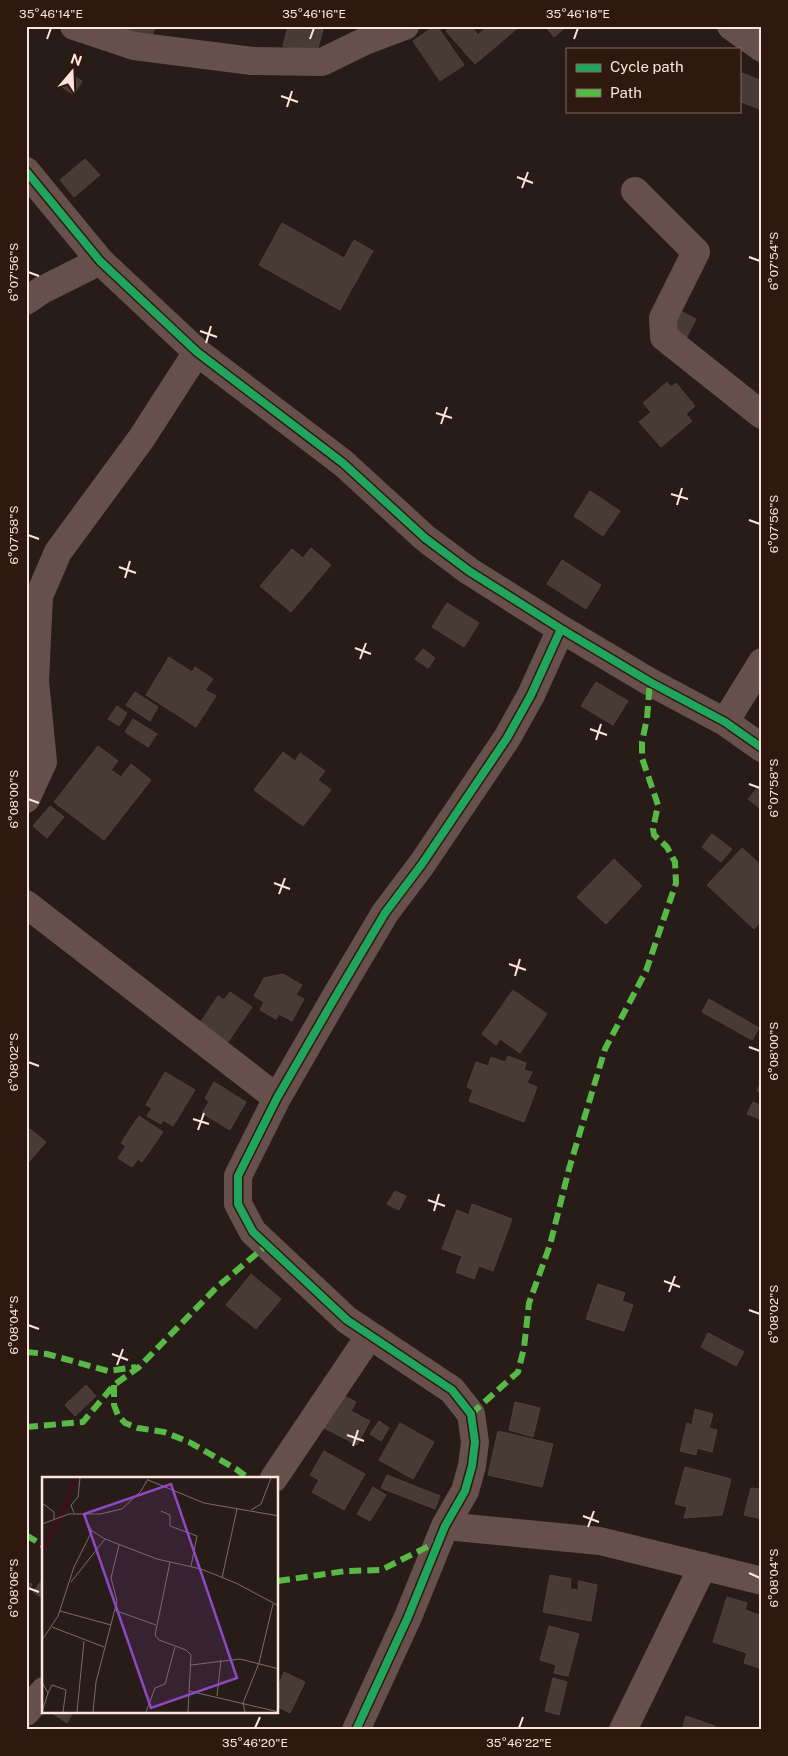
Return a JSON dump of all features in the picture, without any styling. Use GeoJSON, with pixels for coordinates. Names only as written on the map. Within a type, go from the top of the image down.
{"type":"FeatureCollection","features":[{"type":"Feature","properties":{"kind":"street"},"geometry":{"type":"LineString","coordinates":[[74,26],[134,46],[252,61],[322,62],[365,41],[405,26]]}},
{"type":"Feature","properties":{"kind":"street"},"geometry":{"type":"LineString","coordinates":[[731,26],[762,48]]}},
{"type":"Feature","properties":{"kind":"street"},"geometry":{"type":"LineString","coordinates":[[26,171],[100,261],[197,352],[342,463],[425,538],[469,571],[561,629],[650,682],[725,722],[762,748]]}},
{"type":"Feature","properties":{"kind":"street"},"geometry":{"type":"LineString","coordinates":[[635,191],[696,252],[663,318],[664,337],[762,415]]}},
{"type":"Feature","properties":{"kind":"street"},"geometry":{"type":"LineString","coordinates":[[26,301],[42,290],[100,261]]}},
{"type":"Feature","properties":{"kind":"street"},"geometry":{"type":"LineString","coordinates":[[26,799],[42,762],[34,681],[39,596],[58,552],[140,439],[197,352]]}},
{"type":"Feature","properties":{"kind":"street"},"geometry":{"type":"LineString","coordinates":[[359,1729],[408,1618],[445,1526],[465,1491],[472,1466],[474,1442],[471,1414],[452,1390],[348,1320],[253,1232],[238,1204],[238,1176],[277,1098],[385,914],[422,864],[507,738],[531,695],[561,629]]}},
{"type":"Feature","properties":{"kind":"street"},"geometry":{"type":"LineString","coordinates":[[725,722],[762,662]]}},
{"type":"Feature","properties":{"kind":"street"},"geometry":{"type":"LineString","coordinates":[[26,904],[277,1098]]}},
{"type":"Feature","properties":{"kind":"street"},"geometry":{"type":"LineString","coordinates":[[275,1477],[370,1335]]}},
{"type":"Feature","properties":{"kind":"street"},"geometry":{"type":"LineString","coordinates":[[445,1526],[600,1541],[762,1580]]}},
{"type":"Feature","properties":{"kind":"street"},"geometry":{"type":"LineString","coordinates":[[624,1730],[703,1566]]}},
{"type":"Feature","properties":{"kind":"street"},"geometry":{"type":"LineString","coordinates":[[26,1712],[42,1693]]}},
{"type":"Feature","properties":{"kind":"building"},"geometry":{"type":"Polygon","coordinates":[[[91,26],[155,26],[151,42],[91,26]]]}},
{"type":"Feature","properties":{"kind":"building"},"geometry":{"type":"Polygon","coordinates":[[[288,26],[308,26],[323,30],[316,55],[283,46],[288,26]]]}},
{"type":"Feature","properties":{"kind":"building"},"geometry":{"type":"Polygon","coordinates":[[[437,26],[464,65],[440,81],[413,41],[437,26]]]}},
{"type":"Feature","properties":{"kind":"building"},"geometry":{"type":"Polygon","coordinates":[[[453,26],[471,26],[478,35],[488,26],[520,26],[475,64],[446,31],[453,26]]]}},
{"type":"Feature","properties":{"kind":"building"},"geometry":{"type":"Polygon","coordinates":[[[545,26],[567,26],[554,37],[545,26]]]}},
{"type":"Feature","properties":{"kind":"building"},"geometry":{"type":"Polygon","coordinates":[[[742,73],[762,81],[762,110],[740,101],[740,78],[742,73]]]}},
{"type":"Feature","properties":{"kind":"building"},"geometry":{"type":"Polygon","coordinates":[[[71,74],[82,81],[74,95],[62,87],[71,74]]]}},
{"type":"Feature","properties":{"kind":"building"},"geometry":{"type":"Polygon","coordinates":[[[85,159],[100,175],[74,197],[60,180],[85,159]]]}},
{"type":"Feature","properties":{"kind":"building"},"geometry":{"type":"Polygon","coordinates":[[[282,223],[344,258],[354,240],[373,251],[340,310],[259,265],[282,223]]]}},
{"type":"Feature","properties":{"kind":"building"},"geometry":{"type":"Polygon","coordinates":[[[682,312],[696,319],[687,337],[673,330],[682,312]]]}},
{"type":"Feature","properties":{"kind":"building"},"geometry":{"type":"Polygon","coordinates":[[[667,382],[671,387],[676,383],[695,406],[686,414],[692,421],[661,447],[639,422],[651,412],[643,403],[667,382]]]}},
{"type":"Feature","properties":{"kind":"building"},"geometry":{"type":"Polygon","coordinates":[[[590,491],[620,511],[603,536],[574,516],[590,491]]]}},
{"type":"Feature","properties":{"kind":"building"},"geometry":{"type":"Polygon","coordinates":[[[311,548],[331,565],[291,612],[260,586],[292,549],[303,558],[311,548]]]}},
{"type":"Feature","properties":{"kind":"building"},"geometry":{"type":"Polygon","coordinates":[[[562,560],[601,585],[586,609],[547,584],[562,560]]]}},
{"type":"Feature","properties":{"kind":"building"},"geometry":{"type":"Polygon","coordinates":[[[447,603],[479,623],[464,647],[432,627],[447,603]]]}},
{"type":"Feature","properties":{"kind":"building"},"geometry":{"type":"Polygon","coordinates":[[[423,649],[435,658],[428,668],[415,659],[423,649]]]}},
{"type":"Feature","properties":{"kind":"building"},"geometry":{"type":"Polygon","coordinates":[[[169,657],[192,672],[195,667],[213,679],[205,690],[216,696],[196,727],[146,695],[169,657]]]}},
{"type":"Feature","properties":{"kind":"building"},"geometry":{"type":"Polygon","coordinates":[[[596,682],[628,701],[613,725],[581,706],[596,682]]]}},
{"type":"Feature","properties":{"kind":"building"},"geometry":{"type":"Polygon","coordinates":[[[135,692],[158,707],[150,721],[126,705],[135,692]]]}},
{"type":"Feature","properties":{"kind":"building"},"geometry":{"type":"Polygon","coordinates":[[[117,706],[127,713],[119,726],[108,719],[117,706]]]}},
{"type":"Feature","properties":{"kind":"building"},"geometry":{"type":"Polygon","coordinates":[[[133,719],[157,734],[148,747],[125,732],[133,719]]]}},
{"type":"Feature","properties":{"kind":"building"},"geometry":{"type":"Polygon","coordinates":[[[98,746],[118,761],[111,770],[121,777],[131,764],[151,780],[104,840],[54,802],[98,746]]]}},
{"type":"Feature","properties":{"kind":"building"},"geometry":{"type":"Polygon","coordinates":[[[283,752],[295,761],[300,753],[325,771],[318,780],[331,790],[303,826],[254,790],[283,752]]]}},
{"type":"Feature","properties":{"kind":"building"},"geometry":{"type":"Polygon","coordinates":[[[759,786],[762,788],[762,810],[748,799],[759,786]]]}},
{"type":"Feature","properties":{"kind":"building"},"geometry":{"type":"Polygon","coordinates":[[[50,806],[64,817],[47,838],[33,826],[50,806]]]}},
{"type":"Feature","properties":{"kind":"building"},"geometry":{"type":"Polygon","coordinates":[[[712,834],[732,849],[721,862],[702,847],[712,834]]]}},
{"type":"Feature","properties":{"kind":"building"},"geometry":{"type":"Polygon","coordinates":[[[742,848],[762,866],[762,920],[754,929],[707,885],[742,848]]]}},
{"type":"Feature","properties":{"kind":"building"},"geometry":{"type":"Polygon","coordinates":[[[614,859],[642,886],[606,924],[577,897],[614,859]]]}},
{"type":"Feature","properties":{"kind":"building"},"geometry":{"type":"Polygon","coordinates":[[[283,974],[302,985],[296,995],[304,999],[292,1021],[279,1014],[276,1019],[260,1010],[264,1002],[254,996],[264,978],[283,974]]]}},
{"type":"Feature","properties":{"kind":"building"},"geometry":{"type":"Polygon","coordinates":[[[513,990],[547,1014],[520,1053],[500,1039],[496,1045],[482,1034],[513,990]]]}},
{"type":"Feature","properties":{"kind":"building"},"geometry":{"type":"Polygon","coordinates":[[[230,992],[252,1007],[226,1045],[198,1026],[218,996],[224,1000],[230,992]]]}},
{"type":"Feature","properties":{"kind":"building"},"geometry":{"type":"Polygon","coordinates":[[[709,999],[759,1028],[752,1040],[702,1012],[709,999]]]}},
{"type":"Feature","properties":{"kind":"building"},"geometry":{"type":"Polygon","coordinates":[[[508,1056],[526,1063],[524,1070],[532,1072],[527,1083],[537,1087],[524,1122],[469,1101],[473,1090],[467,1087],[476,1062],[488,1066],[491,1057],[505,1062],[508,1056]]]}},
{"type":"Feature","properties":{"kind":"building"},"geometry":{"type":"Polygon","coordinates":[[[165,1072],[195,1090],[173,1126],[163,1120],[161,1124],[147,1116],[152,1108],[146,1105],[165,1072]]]}},
{"type":"Feature","properties":{"kind":"building"},"geometry":{"type":"Polygon","coordinates":[[[762,1079],[762,1093],[757,1091],[762,1079]]]}},
{"type":"Feature","properties":{"kind":"building"},"geometry":{"type":"Polygon","coordinates":[[[214,1082],[246,1102],[230,1130],[202,1113],[209,1102],[205,1098],[214,1082]]]}},
{"type":"Feature","properties":{"kind":"building"},"geometry":{"type":"Polygon","coordinates":[[[753,1102],[762,1106],[762,1120],[747,1114],[753,1102]]]}},
{"type":"Feature","properties":{"kind":"building"},"geometry":{"type":"Polygon","coordinates":[[[139,1116],[163,1132],[142,1162],[138,1159],[132,1167],[118,1158],[126,1146],[121,1143],[139,1116]]]}},
{"type":"Feature","properties":{"kind":"building"},"geometry":{"type":"Polygon","coordinates":[[[30,1129],[46,1142],[26,1165],[26,1132],[30,1129]]]}},
{"type":"Feature","properties":{"kind":"building"},"geometry":{"type":"Polygon","coordinates":[[[395,1191],[406,1196],[399,1210],[387,1204],[395,1191]]]}},
{"type":"Feature","properties":{"kind":"building"},"geometry":{"type":"Polygon","coordinates":[[[472,1204],[512,1219],[493,1271],[479,1266],[474,1279],[456,1272],[462,1256],[442,1249],[457,1210],[469,1215],[472,1204]]]}},
{"type":"Feature","properties":{"kind":"building"},"geometry":{"type":"Polygon","coordinates":[[[251,1274],[281,1299],[256,1329],[226,1305],[251,1274]]]}},
{"type":"Feature","properties":{"kind":"building"},"geometry":{"type":"Polygon","coordinates":[[[598,1284],[625,1293],[622,1301],[633,1305],[624,1331],[586,1319],[598,1284]]]}},
{"type":"Feature","properties":{"kind":"building"},"geometry":{"type":"Polygon","coordinates":[[[708,1333],[744,1352],[736,1366],[701,1347],[708,1333]]]}},
{"type":"Feature","properties":{"kind":"building"},"geometry":{"type":"Polygon","coordinates":[[[86,1385],[96,1396],[75,1416],[65,1405],[86,1385]]]}},
{"type":"Feature","properties":{"kind":"building"},"geometry":{"type":"Polygon","coordinates":[[[341,1394],[356,1402],[351,1411],[370,1421],[357,1445],[324,1428],[341,1394]]]}},
{"type":"Feature","properties":{"kind":"building"},"geometry":{"type":"Polygon","coordinates":[[[515,1402],[540,1408],[533,1437],[509,1430],[515,1402]]]}},
{"type":"Feature","properties":{"kind":"building"},"geometry":{"type":"Polygon","coordinates":[[[695,1409],[713,1414],[709,1428],[717,1430],[712,1452],[697,1448],[696,1455],[680,1451],[687,1423],[692,1425],[695,1409]]]}},
{"type":"Feature","properties":{"kind":"building"},"geometry":{"type":"Polygon","coordinates":[[[379,1421],[389,1428],[381,1441],[370,1434],[379,1421]]]}},
{"type":"Feature","properties":{"kind":"building"},"geometry":{"type":"Polygon","coordinates":[[[400,1423],[434,1442],[413,1479],[379,1460],[400,1423]]]}},
{"type":"Feature","properties":{"kind":"building"},"geometry":{"type":"Polygon","coordinates":[[[498,1431],[553,1444],[542,1487],[488,1475],[498,1431]]]}},
{"type":"Feature","properties":{"kind":"building"},"geometry":{"type":"Polygon","coordinates":[[[324,1451],[365,1474],[344,1510],[312,1492],[319,1480],[310,1475],[324,1451]]]}},
{"type":"Feature","properties":{"kind":"building"},"geometry":{"type":"Polygon","coordinates":[[[685,1467],[731,1479],[722,1515],[684,1518],[687,1507],[675,1504],[685,1467]]]}},
{"type":"Feature","properties":{"kind":"building"},"geometry":{"type":"Polygon","coordinates":[[[387,1475],[440,1496],[435,1509],[381,1488],[387,1475]]]}},
{"type":"Feature","properties":{"kind":"building"},"geometry":{"type":"Polygon","coordinates":[[[373,1487],[386,1495],[370,1521],[357,1514],[373,1487]]]}},
{"type":"Feature","properties":{"kind":"building"},"geometry":{"type":"Polygon","coordinates":[[[751,1488],[762,1489],[762,1519],[744,1515],[751,1488]]]}},
{"type":"Feature","properties":{"kind":"building"},"geometry":{"type":"Polygon","coordinates":[[[550,1575],[571,1579],[570,1589],[578,1590],[579,1581],[597,1585],[591,1621],[543,1612],[550,1575]]]}},
{"type":"Feature","properties":{"kind":"building"},"geometry":{"type":"Polygon","coordinates":[[[42,1580],[42,1598],[33,1592],[42,1580]]]}},
{"type":"Feature","properties":{"kind":"building"},"geometry":{"type":"Polygon","coordinates":[[[26,1582],[32,1584],[26,1596],[26,1582]]]}},
{"type":"Feature","properties":{"kind":"building"},"geometry":{"type":"Polygon","coordinates":[[[727,1597],[747,1603],[745,1610],[762,1616],[762,1669],[744,1663],[747,1653],[713,1642],[727,1597]]]}},
{"type":"Feature","properties":{"kind":"building"},"geometry":{"type":"Polygon","coordinates":[[[549,1626],[579,1634],[568,1676],[554,1673],[556,1665],[540,1660],[549,1626]]]}},
{"type":"Feature","properties":{"kind":"building"},"geometry":{"type":"Polygon","coordinates":[[[284,1672],[305,1682],[290,1713],[279,1708],[279,1684],[284,1672]]]}},
{"type":"Feature","properties":{"kind":"building"},"geometry":{"type":"Polygon","coordinates":[[[553,1678],[567,1682],[559,1715],[545,1711],[553,1678]]]}},
{"type":"Feature","properties":{"kind":"building"},"geometry":{"type":"Polygon","coordinates":[[[54,1714],[72,1714],[67,1723],[54,1714]]]}},
{"type":"Feature","properties":{"kind":"building"},"geometry":{"type":"Polygon","coordinates":[[[686,1716],[715,1726],[714,1730],[682,1730],[686,1716]]]}},
{"type":"Feature","properties":{"kind":"marked path"},"geometry":{"type":"LineString","coordinates":[[471,1414],[518,1372],[524,1348],[529,1303],[550,1245],[569,1169],[605,1049],[646,971],[676,883],[675,862],[667,847],[654,835],[653,829],[658,805],[642,758],[642,742],[647,718],[650,682]]}},
{"type":"Feature","properties":{"kind":"marked path"},"geometry":{"type":"LineString","coordinates":[[26,1427],[83,1422],[114,1385],[139,1367],[217,1287],[267,1245]]}},
{"type":"Feature","properties":{"kind":"marked path"},"geometry":{"type":"LineString","coordinates":[[26,1352],[47,1354],[108,1371],[136,1367]]}},
{"type":"Feature","properties":{"kind":"marked path"},"geometry":{"type":"LineString","coordinates":[[114,1385],[114,1405],[118,1415],[125,1423],[138,1428],[164,1432],[189,1442],[247,1477]]}},
{"type":"Feature","properties":{"kind":"marked path"},"geometry":{"type":"LineString","coordinates":[[26,1535],[42,1545]]}},
{"type":"Feature","properties":{"kind":"marked path"},"geometry":{"type":"LineString","coordinates":[[279,1581],[346,1571],[381,1570],[439,1541]]}},
{"type":"Feature","properties":{"kind":"cycle path"},"geometry":{"type":"LineString","coordinates":[[26,171],[100,261],[197,352],[343,463],[425,538],[469,571],[561,629],[650,682],[725,722],[762,748]]}},
{"type":"Feature","properties":{"kind":"cycle path"},"geometry":{"type":"LineString","coordinates":[[356,1730],[408,1617],[445,1526],[465,1491],[472,1466],[475,1442],[471,1414],[452,1390],[347,1320],[253,1232],[238,1204],[238,1176],[277,1098],[385,913],[422,864],[507,738],[531,695],[561,629]]}}]}
